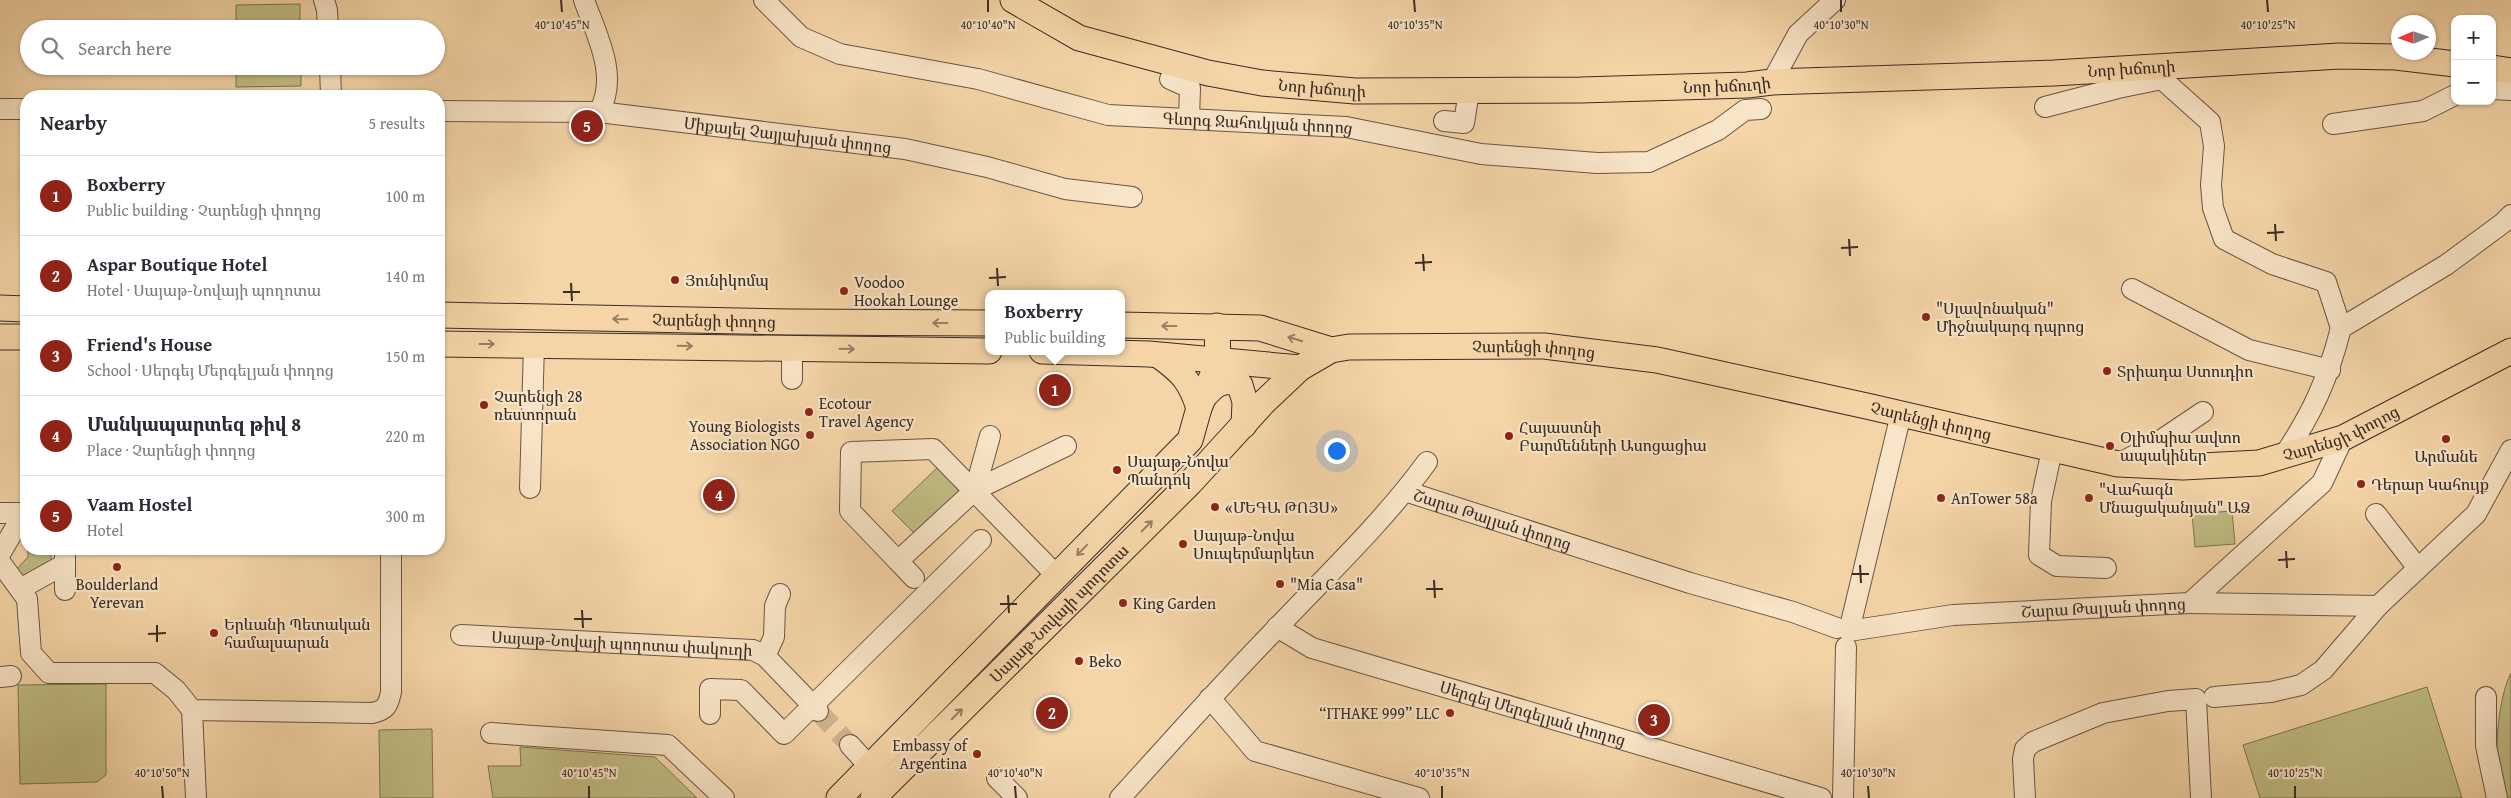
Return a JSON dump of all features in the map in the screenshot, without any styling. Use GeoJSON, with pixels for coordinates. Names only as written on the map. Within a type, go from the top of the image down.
{"type":"FeatureCollection","features":[{"type":"Feature","properties":{"kind":"main road","name":"Նոր խճուղի"},"geometry":{"type":"LineString","coordinates":[[1013,0],[1079,38],[1208,73],[1262,83],[1355,91],[1581,90],[1747,85],[1772,82],[2159,73],[2339,56],[2396,57],[2451,64]]}},
{"type":"Feature","properties":{"kind":"main road"},"geometry":{"type":"LineString","coordinates":[[2496,69],[2511,71]]}},
{"type":"Feature","properties":{"kind":"main road"},"geometry":{"type":"LineString","coordinates":[[0,308],[20,309]]}},
{"type":"Feature","properties":{"kind":"main road","name":"Չարենցի փողոց"},"geometry":{"type":"LineString","coordinates":[[445,315],[782,322],[985,323]]}},
{"type":"Feature","properties":{"kind":"main road","name":"Չարենցի փողոց"},"geometry":{"type":"LineString","coordinates":[[1125,325],[1260,328],[1330,350]]}},
{"type":"Feature","properties":{"kind":"main road"},"geometry":{"type":"LineString","coordinates":[[1217,326],[1218,362]]}},
{"type":"Feature","properties":{"kind":"main road","name":"Սայաթ-Նովայի պողոտա"},"geometry":{"type":"LineString","coordinates":[[1244,425],[1258,388],[1262,364],[1260,328]]}},
{"type":"Feature","properties":{"kind":"main road"},"geometry":{"type":"LineString","coordinates":[[0,336],[20,337]]}},
{"type":"Feature","properties":{"kind":"main road","name":"Չարենցի փողոց"},"geometry":{"type":"LineString","coordinates":[[445,344],[985,351]]}},
{"type":"Feature","properties":{"kind":"main road","name":"Չարենցի փողոց"},"geometry":{"type":"LineString","coordinates":[[1300,368],[1330,350],[1349,347],[1544,346],[1657,360],[2118,464],[2146,467],[2228,466],[2259,463],[2343,438],[2511,351]]}},
{"type":"Feature","properties":{"kind":"main road"},"geometry":{"type":"LineString","coordinates":[[1125,353],[1300,368]]}},
{"type":"Feature","properties":{"kind":"main road"},"geometry":{"type":"LineString","coordinates":[[1161,357],[1183,373],[1200,404],[1217,384],[1233,382],[1240,385],[1246,402],[1244,425]]}},
{"type":"Feature","properties":{"kind":"main road","name":"Սայաթ-Նովայի պողոտա"},"geometry":{"type":"LineString","coordinates":[[839,798],[1190,440],[1200,404],[1218,362]]}},
{"type":"Feature","properties":{"kind":"main road","name":"Սայաթ-Նովայի պողոտա"},"geometry":{"type":"LineString","coordinates":[[873,798],[1190,483],[1300,368]]}},
{"type":"Feature","properties":{"kind":"street"},"geometry":{"type":"LineString","coordinates":[[324,0],[328,20]]}},
{"type":"Feature","properties":{"kind":"street"},"geometry":{"type":"LineString","coordinates":[[584,0],[606,60],[606,100],[599,112]]}},
{"type":"Feature","properties":{"kind":"street","name":"Գևորգ Ջահուկյան փողոց"},"geometry":{"type":"LineString","coordinates":[[764,0],[801,37],[840,54],[978,80],[1108,116],[1189,118],[1346,127],[1481,154],[1597,163],[1649,162],[1718,130],[1745,110],[1761,109]]}},
{"type":"Feature","properties":{"kind":"street"},"geometry":{"type":"LineString","coordinates":[[1772,82],[1798,34],[1835,0]]}},
{"type":"Feature","properties":{"kind":"street"},"geometry":{"type":"LineString","coordinates":[[2045,107],[2159,73],[2210,122],[2214,146],[2211,185],[2213,208],[2224,239],[2272,264],[2326,282],[2341,328],[2330,370],[2303,428],[2283,457]]}},
{"type":"Feature","properties":{"kind":"street"},"geometry":{"type":"LineString","coordinates":[[330,75],[331,90]]}},
{"type":"Feature","properties":{"kind":"street"},"geometry":{"type":"LineString","coordinates":[[1170,79],[1190,88],[1189,118]]}},
{"type":"Feature","properties":{"kind":"street"},"geometry":{"type":"LineString","coordinates":[[2496,89],[2511,90]]}},
{"type":"Feature","properties":{"kind":"street"},"geometry":{"type":"LineString","coordinates":[[1444,121],[1464,123],[1469,91]]}},
{"type":"Feature","properties":{"kind":"street"},"geometry":{"type":"LineString","coordinates":[[2333,124],[2423,111],[2451,97]]}},
{"type":"Feature","properties":{"kind":"street"},"geometry":{"type":"LineString","coordinates":[[0,109],[20,109]]}},
{"type":"Feature","properties":{"kind":"street","name":"Միքայել Չայլախյան փողոց"},"geometry":{"type":"LineString","coordinates":[[445,111],[599,112],[905,149],[987,167],[1064,189],[1132,197]]}},
{"type":"Feature","properties":{"kind":"street"},"geometry":{"type":"LineString","coordinates":[[2341,328],[2446,265],[2511,215]]}},
{"type":"Feature","properties":{"kind":"street"},"geometry":{"type":"LineString","coordinates":[[2132,289],[2249,350],[2330,370]]}},
{"type":"Feature","properties":{"kind":"street"},"geometry":{"type":"LineString","coordinates":[[530,488],[534,344]]}},
{"type":"Feature","properties":{"kind":"street"},"geometry":{"type":"LineString","coordinates":[[792,348],[792,379]]}},
{"type":"Feature","properties":{"kind":"street"},"geometry":{"type":"LineString","coordinates":[[2118,464],[2151,447],[2203,412]]}},
{"type":"Feature","properties":{"kind":"street"},"geometry":{"type":"LineString","coordinates":[[1843,798],[1844,635],[1901,414]]}},
{"type":"Feature","properties":{"kind":"street"},"geometry":{"type":"LineString","coordinates":[[975,490],[990,436]]}},
{"type":"Feature","properties":{"kind":"street","name":"Շարա Թալյան փողոց"},"geometry":{"type":"LineString","coordinates":[[1120,798],[1210,698],[1353,550],[1405,491],[1690,583],[1793,612],[1844,635],[1953,614],[2190,603],[2322,483],[2343,438]]}},
{"type":"Feature","properties":{"kind":"street"},"geometry":{"type":"LineString","coordinates":[[898,561],[975,490],[1066,446]]}},
{"type":"Feature","properties":{"kind":"street"},"geometry":{"type":"LineString","coordinates":[[914,578],[850,511],[851,452],[933,449],[1057,576]]}},
{"type":"Feature","properties":{"kind":"street"},"geometry":{"type":"LineString","coordinates":[[2052,450],[2040,501],[2039,556],[2057,566],[2106,568]]}},
{"type":"Feature","properties":{"kind":"street"},"geometry":{"type":"LineString","coordinates":[[2214,697],[2271,692],[2301,685],[2323,670],[2378,606],[2416,568],[2476,514],[2511,450]]}},
{"type":"Feature","properties":{"kind":"street"},"geometry":{"type":"LineString","coordinates":[[1405,491],[1426,462]]}},
{"type":"Feature","properties":{"kind":"street"},"geometry":{"type":"LineString","coordinates":[[0,513],[20,513]]}},
{"type":"Feature","properties":{"kind":"street"},"geometry":{"type":"LineString","coordinates":[[2376,514],[2416,568]]}},
{"type":"Feature","properties":{"kind":"street"},"geometry":{"type":"LineString","coordinates":[[0,554],[20,520]]}},
{"type":"Feature","properties":{"kind":"street"},"geometry":{"type":"LineString","coordinates":[[710,714],[710,690],[741,690],[784,734],[815,709],[981,540]]}},
{"type":"Feature","properties":{"kind":"street"},"geometry":{"type":"LineString","coordinates":[[192,710],[372,713],[383,711],[388,704],[391,692],[391,555]]}},
{"type":"Feature","properties":{"kind":"street"},"geometry":{"type":"LineString","coordinates":[[20,590],[65,557]]}},
{"type":"Feature","properties":{"kind":"street"},"geometry":{"type":"LineString","coordinates":[[65,557],[65,590]]}},
{"type":"Feature","properties":{"kind":"street"},"geometry":{"type":"LineString","coordinates":[[0,562],[27,599],[30,653],[49,674],[155,673],[176,690],[192,710],[196,798]]}},
{"type":"Feature","properties":{"kind":"street"},"geometry":{"type":"LineString","coordinates":[[765,656],[774,637],[775,606],[780,594]]}},
{"type":"Feature","properties":{"kind":"street"},"geometry":{"type":"LineString","coordinates":[[2190,603],[2378,606]]}},
{"type":"Feature","properties":{"kind":"street","name":"Սերգեյ Մերգելյան փողոց"},"geometry":{"type":"LineString","coordinates":[[1277,627],[1312,648],[1821,798]]}},
{"type":"Feature","properties":{"kind":"street","name":"Սայաթ-Նովայի պողոտա փակուղի"},"geometry":{"type":"LineString","coordinates":[[461,635],[753,650],[765,656],[815,709]]}},
{"type":"Feature","properties":{"kind":"street"},"geometry":{"type":"LineString","coordinates":[[2486,697],[2486,746],[2497,798]]}},
{"type":"Feature","properties":{"kind":"street"},"geometry":{"type":"LineString","coordinates":[[1210,698],[1255,751],[1419,798]]}},
{"type":"Feature","properties":{"kind":"street"},"geometry":{"type":"LineString","coordinates":[[2025,798],[2023,759],[2025,749],[2033,742],[2103,713],[2168,701],[2196,699],[2196,725],[2202,798]]}},
{"type":"Feature","properties":{"kind":"street"},"geometry":{"type":"LineString","coordinates":[[492,733],[668,745],[724,798]]}},
{"type":"Feature","properties":{"kind":"street"},"geometry":{"type":"LineString","coordinates":[[850,745],[869,766]]}},
{"type":"Feature","properties":{"kind":"street"},"geometry":{"type":"LineString","coordinates":[[997,778],[1016,798]]}},
{"type":"Feature","properties":{"kind":"shaded area"},"geometry":{"type":"Polygon","coordinates":[[[300,4],[300,20],[236,20],[236,5],[300,4]]]}},
{"type":"Feature","properties":{"kind":"shaded area"},"geometry":{"type":"Polygon","coordinates":[[[236,75],[301,75],[301,86],[236,87],[236,75]]]}},
{"type":"Feature","properties":{"kind":"shaded area"},"geometry":{"type":"Polygon","coordinates":[[[938,467],[960,490],[915,534],[892,511],[938,467]]]}},
{"type":"Feature","properties":{"kind":"shaded area"},"geometry":{"type":"Polygon","coordinates":[[[2232,511],[2235,544],[2195,547],[2192,514],[2232,511]]]}},
{"type":"Feature","properties":{"kind":"shaded area"},"geometry":{"type":"Polygon","coordinates":[[[28,555],[51,555],[51,561],[19,578],[13,573],[28,555]]]}},
{"type":"Feature","properties":{"kind":"shaded area"},"geometry":{"type":"Polygon","coordinates":[[[2511,673],[2511,798],[2504,798],[2498,765],[2497,739],[2501,703],[2511,673]]]}},
{"type":"Feature","properties":{"kind":"shaded area"},"geometry":{"type":"Polygon","coordinates":[[[106,684],[106,775],[97,782],[20,784],[18,685],[106,684]]]}},
{"type":"Feature","properties":{"kind":"shaded area"},"geometry":{"type":"Polygon","coordinates":[[[2427,687],[2462,798],[2260,798],[2243,745],[2427,687]]]}},
{"type":"Feature","properties":{"kind":"shaded area"},"geometry":{"type":"Polygon","coordinates":[[[432,729],[433,798],[380,798],[379,730],[432,729]]]}},
{"type":"Feature","properties":{"kind":"shaded area"},"geometry":{"type":"Polygon","coordinates":[[[520,747],[655,757],[697,798],[493,798],[488,766],[521,766],[520,747]]]}},
{"type":"Feature","properties":{"kind":"tunnel"},"geometry":{"type":"LineString","coordinates":[[818,711],[850,745]]}},
{"type":"Feature","properties":{"kind":"place","name":"Vaam Hostel"},"geometry":{"type":"Point","coordinates":[587,126]}},
{"type":"Feature","properties":{"kind":"place","name":"Յունիկոմպ"},"geometry":{"type":"Point","coordinates":[675,280]}},
{"type":"Feature","properties":{"kind":"place","name":"Voodoo Hookah Lounge"},"geometry":{"type":"Point","coordinates":[844,291]}},
{"type":"Feature","properties":{"kind":"place","name":"\"Սլավոնական\" Միջնակարգ դպրոց"},"geometry":{"type":"Point","coordinates":[1926,317]}},
{"type":"Feature","properties":{"kind":"place","name":"Տրիադա Ստուդիո"},"geometry":{"type":"Point","coordinates":[2107,371]}},
{"type":"Feature","properties":{"kind":"place","name":"Boxberry"},"geometry":{"type":"Point","coordinates":[1055,390]}},
{"type":"Feature","properties":{"kind":"place","name":"Չարենցի 28 ռեստորան"},"geometry":{"type":"Point","coordinates":[484,405]}},
{"type":"Feature","properties":{"kind":"place","name":"Ecotour Travel Agency"},"geometry":{"type":"Point","coordinates":[809,412]}},
{"type":"Feature","properties":{"kind":"place","name":"Young Biologists Association NGO"},"geometry":{"type":"Point","coordinates":[810,435]}},
{"type":"Feature","properties":{"kind":"place","name":"Հայաստնի Բարմենների Ասոցացիա"},"geometry":{"type":"Point","coordinates":[1509,436]}},
{"type":"Feature","properties":{"kind":"place","name":"Արմանե"},"geometry":{"type":"Point","coordinates":[2446,439]}},
{"type":"Feature","properties":{"kind":"place","name":"Օլիմպիա ավտո ապակիներ"},"geometry":{"type":"Point","coordinates":[2110,446]}},
{"type":"Feature","properties":{"kind":"place","name":"Սայաթ-Նովա Պանդոկ"},"geometry":{"type":"Point","coordinates":[1117,470]}},
{"type":"Feature","properties":{"kind":"place","name":"Դերար Կահույք"},"geometry":{"type":"Point","coordinates":[2361,484]}},
{"type":"Feature","properties":{"kind":"place","name":"Մանկապարտեզ թիվ 8"},"geometry":{"type":"Point","coordinates":[719,495]}},
{"type":"Feature","properties":{"kind":"place","name":"AnTower 58a"},"geometry":{"type":"Point","coordinates":[1941,498]}},
{"type":"Feature","properties":{"kind":"place","name":"\"Վահագն Մնացականյան\" ԱՁ"},"geometry":{"type":"Point","coordinates":[2089,498]}},
{"type":"Feature","properties":{"kind":"place","name":"«ՄԵԳԱ ԹՈՅՍ»"},"geometry":{"type":"Point","coordinates":[1215,507]}},
{"type":"Feature","properties":{"kind":"place","name":"Սայաթ-Նովա Սուպերմարկետ"},"geometry":{"type":"Point","coordinates":[1183,544]}},
{"type":"Feature","properties":{"kind":"place","name":"Boulderland Yerevan"},"geometry":{"type":"Point","coordinates":[117,567]}},
{"type":"Feature","properties":{"kind":"place","name":"\"Mia Casa\""},"geometry":{"type":"Point","coordinates":[1280,584]}},
{"type":"Feature","properties":{"kind":"place","name":"King Garden"},"geometry":{"type":"Point","coordinates":[1123,603]}},
{"type":"Feature","properties":{"kind":"place","name":"Երևանի Պետական համալսարան"},"geometry":{"type":"Point","coordinates":[214,633]}},
{"type":"Feature","properties":{"kind":"place","name":"Beko"},"geometry":{"type":"Point","coordinates":[1079,661]}},
{"type":"Feature","properties":{"kind":"place","name":"Aspar Boutique Hotel"},"geometry":{"type":"Point","coordinates":[1052,713]}},
{"type":"Feature","properties":{"kind":"place","name":"“ITHAKE 999” LLC"},"geometry":{"type":"Point","coordinates":[1450,713]}},
{"type":"Feature","properties":{"kind":"place","name":"Friend's House"},"geometry":{"type":"Point","coordinates":[1654,720]}},
{"type":"Feature","properties":{"kind":"place","name":"Embassy of Argentina"},"geometry":{"type":"Point","coordinates":[977,754]}}]}
